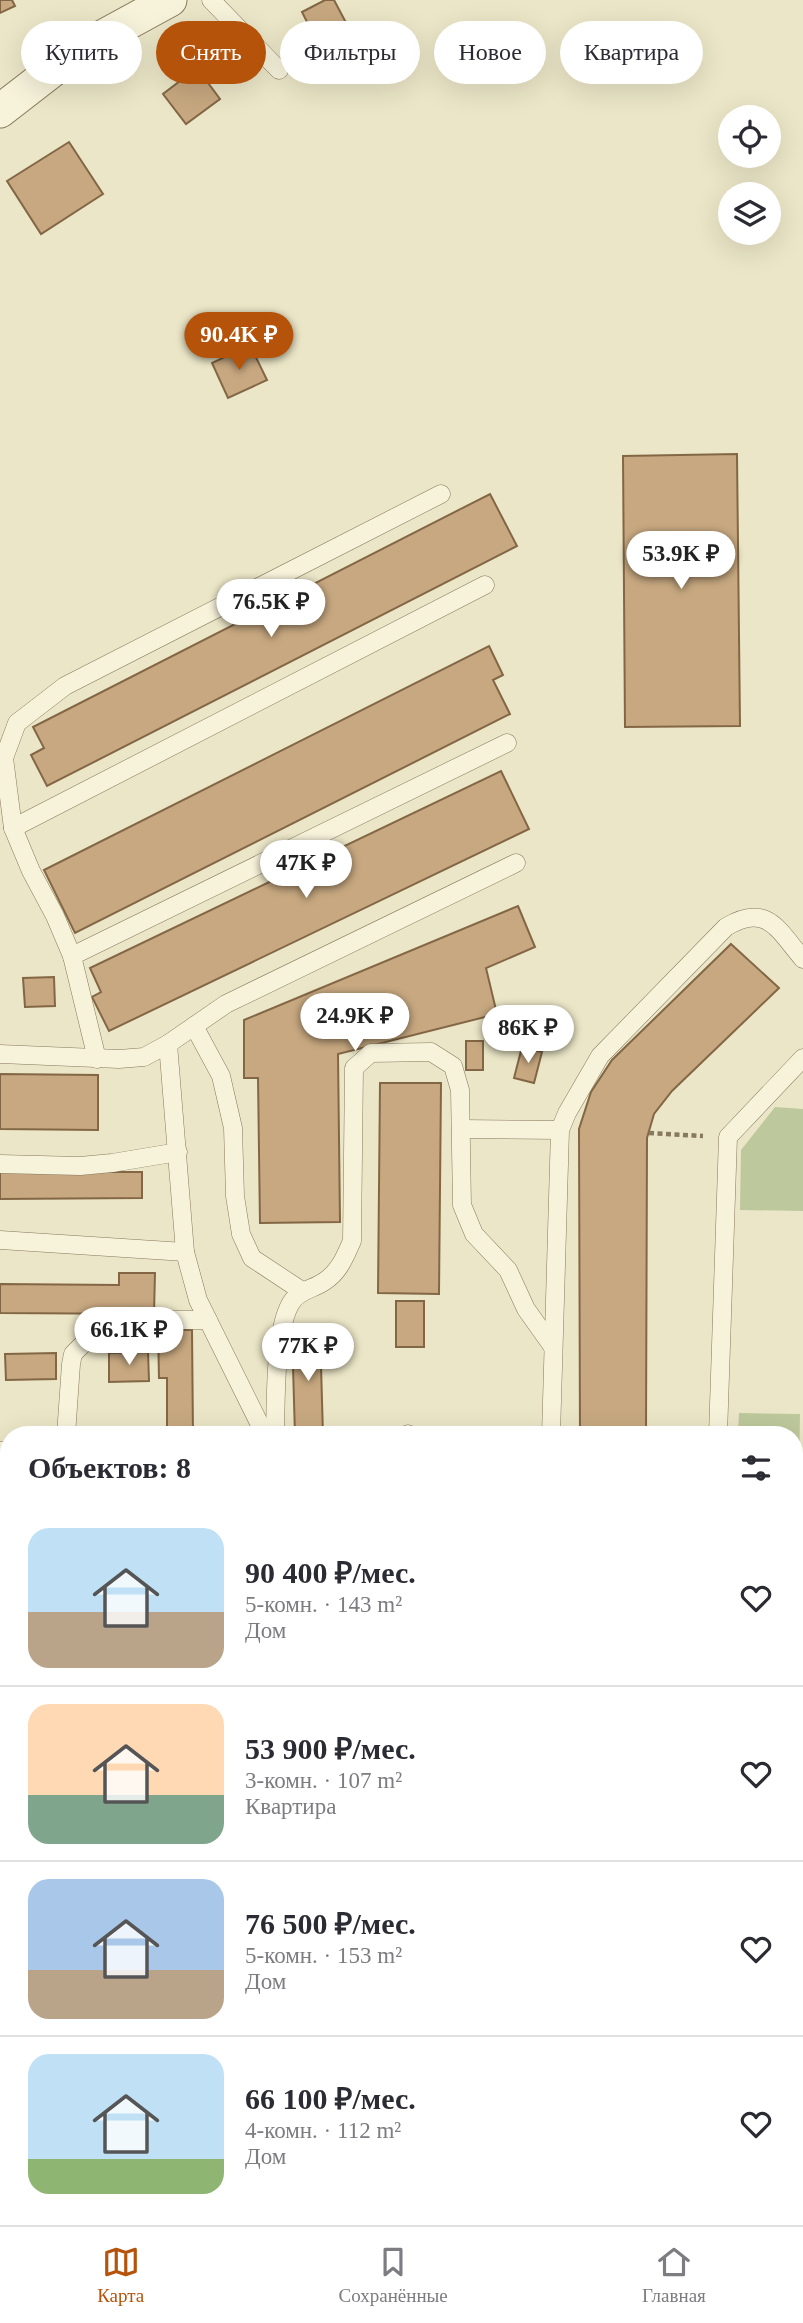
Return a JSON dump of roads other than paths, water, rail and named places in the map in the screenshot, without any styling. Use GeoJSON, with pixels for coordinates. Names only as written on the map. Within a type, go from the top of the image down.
{"type":"FeatureCollection","features":[{"type":"Feature","properties":{"kind":"street"},"geometry":{"type":"LineString","coordinates":[[0,111],[80,50],[170,0]]}},
{"type":"Feature","properties":{"kind":"lane"},"geometry":{"type":"LineString","coordinates":[[211,0],[279,70]]}},
{"type":"Feature","properties":{"kind":"lane"},"geometry":{"type":"LineString","coordinates":[[97,1059],[72,956],[13,828],[4,758],[17,723],[65,686],[440,494]]}},
{"type":"Feature","properties":{"kind":"lane"},"geometry":{"type":"LineString","coordinates":[[13,828],[485,585]]}},
{"type":"Feature","properties":{"kind":"lane"},"geometry":{"type":"LineString","coordinates":[[72,956],[507,743]]}},
{"type":"Feature","properties":{"kind":"lane"},"geometry":{"type":"LineString","coordinates":[[0,1054],[97,1059],[144,1057],[168,1044],[226,1004],[516,863]]}},
{"type":"Feature","properties":{"kind":"lane"},"geometry":{"type":"LineString","coordinates":[[551,1426],[560,1130],[567,1113],[600,1056],[726,927],[740,918],[764,918],[803,959]]}},
{"type":"Feature","properties":{"kind":"lane"},"geometry":{"type":"LineString","coordinates":[[194,1026],[221,1076],[233,1128],[235,1196],[241,1234],[252,1258],[302,1291]]}},
{"type":"Feature","properties":{"kind":"lane"},"geometry":{"type":"LineString","coordinates":[[168,1044],[185,1252],[198,1300],[261,1426]]}},
{"type":"Feature","properties":{"kind":"lane"},"geometry":{"type":"LineString","coordinates":[[275,1426],[279,1353],[283,1324],[291,1303],[302,1291],[325,1282],[341,1266],[352,1241],[354,1068],[371,1054],[430,1052],[453,1066],[460,1090],[462,1205],[474,1234],[508,1270],[526,1309],[553,1347]]}},
{"type":"Feature","properties":{"kind":"lane"},"geometry":{"type":"LineString","coordinates":[[718,1426],[728,1137],[803,1058]]}},
{"type":"Feature","properties":{"kind":"lane"},"geometry":{"type":"LineString","coordinates":[[461,1129],[560,1130]]}},
{"type":"Feature","properties":{"kind":"lane"},"geometry":{"type":"LineString","coordinates":[[0,1164],[80,1166],[178,1152]]}},
{"type":"Feature","properties":{"kind":"lane"},"geometry":{"type":"LineString","coordinates":[[0,1240],[185,1252]]}},
{"type":"Feature","properties":{"kind":"lane"},"geometry":{"type":"LineString","coordinates":[[67,1426],[71,1364],[74,1354],[85,1342],[148,1324],[208,1320]]}}]}
